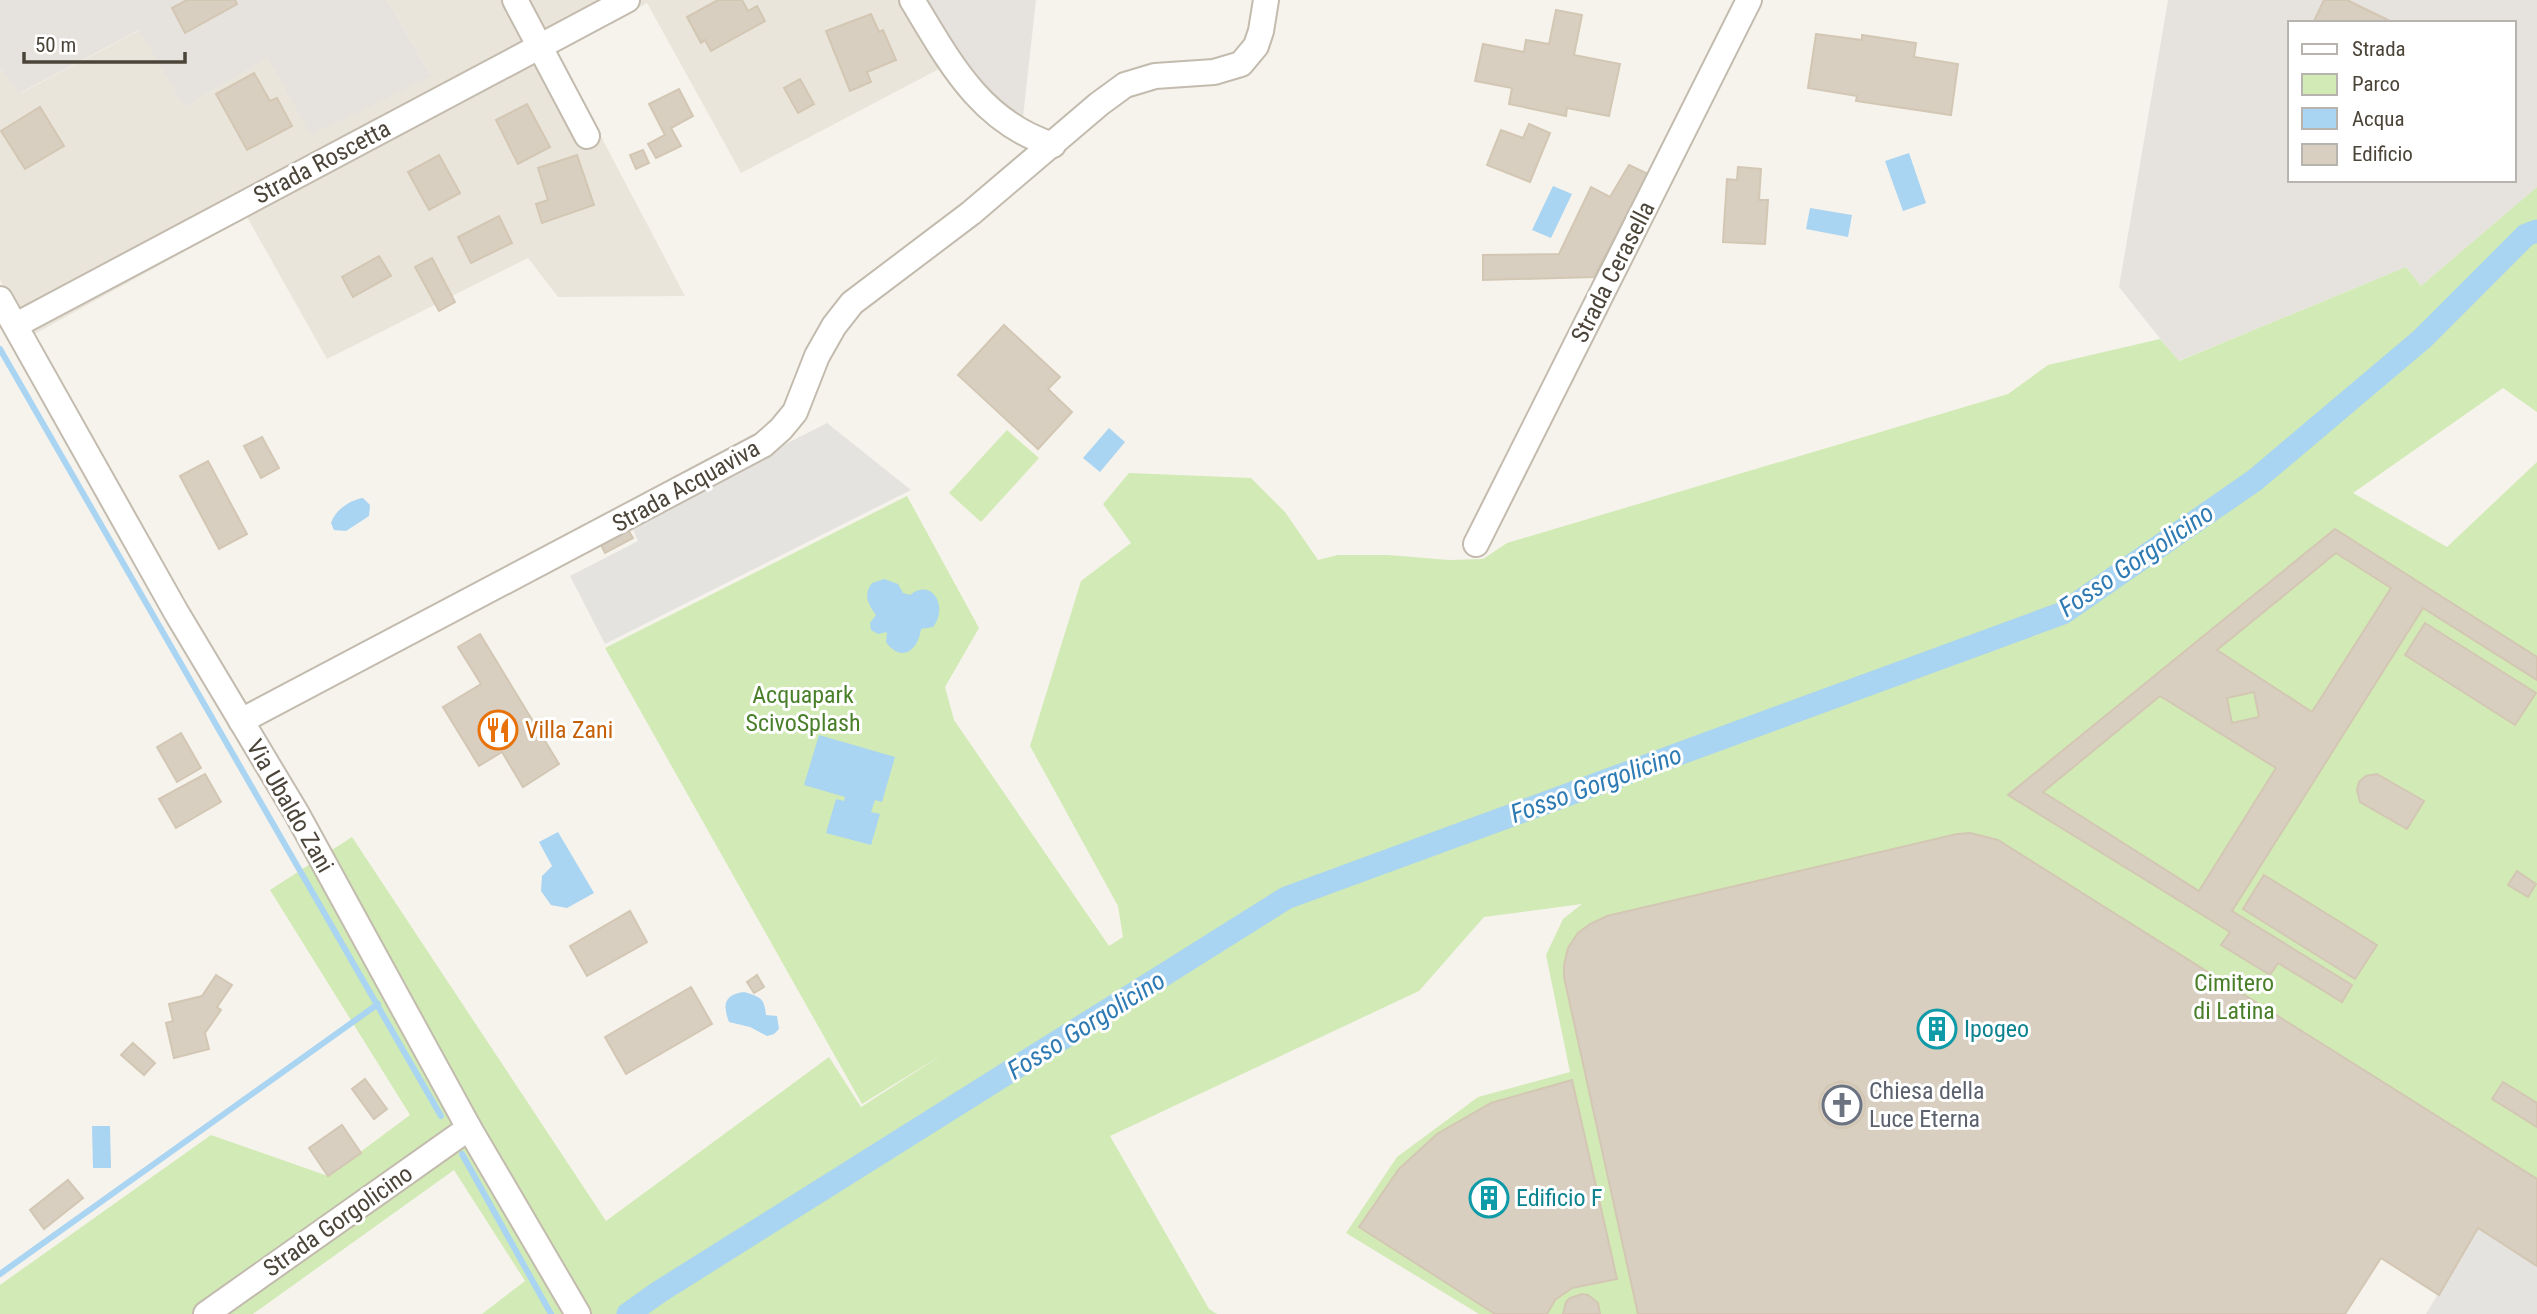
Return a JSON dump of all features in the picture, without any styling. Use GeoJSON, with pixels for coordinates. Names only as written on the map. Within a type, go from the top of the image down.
{"type":"FeatureCollection","features":[{"type":"Feature","properties":{"kind":"street"},"geometry":{"type":"LineString","coordinates":[[515,0],[587,136]]}},
{"type":"Feature","properties":{"kind":"street","name":"Strada Roscetta"},"geometry":{"type":"LineString","coordinates":[[16,325],[627,0]]}},
{"type":"Feature","properties":{"kind":"street"},"geometry":{"type":"LineString","coordinates":[[912,0],[958,74],[989,110],[1029,137],[1053,145]]}},
{"type":"Feature","properties":{"kind":"street","name":"Strada Acquaviva"},"geometry":{"type":"LineString","coordinates":[[241,721],[763,445],[782,429],[795,411],[822,347],[852,303],[971,213],[1099,104],[1135,81],[1166,75],[1214,72],[1241,64],[1256,47],[1266,0]]}},
{"type":"Feature","properties":{"kind":"street","name":"Strada Cerasella"},"geometry":{"type":"LineString","coordinates":[[1476,544],[1749,0]]}},
{"type":"Feature","properties":{"kind":"street","name":"Via Ubaldo Zani"},"geometry":{"type":"LineString","coordinates":[[0,299],[176,612],[297,814],[469,1128],[574,1308]]}},
{"type":"Feature","properties":{"kind":"street","name":"Strada Gorgolicino"},"geometry":{"type":"LineString","coordinates":[[206,1314],[469,1128]]}},
{"type":"Feature","properties":{"kind":"shaded area"},"geometry":{"type":"Polygon","coordinates":[[[0,0],[387,0],[431,76],[311,135],[268,58],[184,107],[139,30],[20,93],[0,68],[0,0]]]}},
{"type":"Feature","properties":{"kind":"shaded area"},"geometry":{"type":"Polygon","coordinates":[[[387,0],[923,0],[960,58],[741,173],[647,3],[557,53],[685,296],[558,297],[528,258],[327,359],[247,217],[31,336],[0,280],[0,68],[21,93],[140,30],[184,107],[268,58],[431,76],[387,0]]]}},
{"type":"Feature","properties":{"kind":"shaded area"},"geometry":{"type":"Polygon","coordinates":[[[923,0],[1036,0],[1023,117],[984,96],[923,0]]]}},
{"type":"Feature","properties":{"kind":"shaded area"},"geometry":{"type":"Polygon","coordinates":[[[2168,0],[2537,0],[2537,187],[2421,286],[2406,267],[2178,361],[2119,287],[2168,0]]]}},
{"type":"Feature","properties":{"kind":"shaded area"},"geometry":{"type":"Polygon","coordinates":[[[827,423],[911,490],[605,644],[570,576],[638,541],[630,523],[827,423]]]}},
{"type":"Feature","properties":{"kind":"shaded area"},"geometry":{"type":"Polygon","coordinates":[[[2478,1228],[2537,1266],[2537,1314],[2426,1314],[2478,1228]]]}},
{"type":"Feature","properties":{"kind":"green space"},"geometry":{"type":"Polygon","coordinates":[[[2537,187],[2537,412],[2503,388],[2353,493],[2447,547],[2537,462],[2537,1266],[2478,1228],[2439,1295],[2381,1258],[2345,1314],[1479,1314],[1346,1233],[1397,1157],[1478,1097],[1570,1072],[1546,955],[1563,919],[1582,904],[1484,917],[1419,991],[1110,1136],[1209,1309],[1217,1314],[482,1314],[525,1281],[454,1170],[253,1314],[0,1314],[0,1285],[211,1135],[328,1176],[410,1115],[270,890],[352,837],[606,1221],[829,1057],[861,1107],[945,1053],[862,1104],[605,648],[907,496],[979,628],[945,687],[954,720],[1109,946],[1123,937],[1118,906],[1030,746],[1081,581],[1131,543],[1103,504],[1129,473],[1251,478],[1285,512],[1318,560],[1338,555],[1483,559],[1507,543],[2008,394],[2048,365],[2160,339],[2179,361],[2406,267],[2421,286],[2537,187]]]}},
{"type":"Feature","properties":{"kind":"green space"},"geometry":{"type":"Polygon","coordinates":[[[1007,430],[1039,458],[981,522],[949,493],[1007,430]]]}},
{"type":"Feature","properties":{"kind":"water"},"geometry":{"type":"Polygon","coordinates":[[[1909,153],[1926,203],[1903,211],[1885,161],[1909,153]]]}},
{"type":"Feature","properties":{"kind":"water"},"geometry":{"type":"Polygon","coordinates":[[[1553,186],[1572,194],[1551,238],[1532,230],[1553,186]]]}},
{"type":"Feature","properties":{"kind":"water"},"geometry":{"type":"Polygon","coordinates":[[[1810,208],[1852,215],[1848,237],[1806,229],[1810,208]]]}},
{"type":"Feature","properties":{"kind":"water"},"geometry":{"type":"Polygon","coordinates":[[[1109,428],[1125,442],[1100,472],[1083,458],[1109,428]]]}},
{"type":"Feature","properties":{"kind":"water"},"geometry":{"type":"Polygon","coordinates":[[[363,498],[370,505],[369,516],[346,531],[334,530],[331,523],[339,510],[348,503],[363,498]]]}},
{"type":"Feature","properties":{"kind":"water"},"geometry":{"type":"Polygon","coordinates":[[[884,579],[898,584],[903,593],[910,595],[918,590],[931,592],[939,603],[938,619],[933,627],[921,629],[916,643],[908,652],[897,652],[892,648],[886,642],[887,632],[878,634],[871,630],[870,623],[876,615],[867,595],[872,583],[884,579]]]}},
{"type":"Feature","properties":{"kind":"water"},"geometry":{"type":"Polygon","coordinates":[[[819,735],[895,757],[882,802],[875,800],[871,812],[880,814],[871,845],[826,833],[836,799],[844,801],[845,797],[804,785],[819,735]]]}},
{"type":"Feature","properties":{"kind":"water"},"geometry":{"type":"Polygon","coordinates":[[[558,832],[594,893],[567,908],[551,905],[541,891],[542,876],[552,866],[539,842],[558,832]]]}},
{"type":"Feature","properties":{"kind":"water"},"geometry":{"type":"Polygon","coordinates":[[[744,992],[761,999],[766,1015],[777,1016],[779,1029],[774,1034],[767,1036],[750,1027],[729,1022],[726,1011],[728,998],[744,992]]]}},
{"type":"Feature","properties":{"kind":"water"},"geometry":{"type":"Polygon","coordinates":[[[92,1126],[110,1126],[111,1168],[93,1168],[92,1126]]]}},
{"type":"Feature","properties":{"kind":"building"},"geometry":{"type":"Polygon","coordinates":[[[187,0],[235,0],[237,4],[185,33],[172,8],[187,0]]]}},
{"type":"Feature","properties":{"kind":"building"},"geometry":{"type":"Polygon","coordinates":[[[718,0],[742,0],[748,11],[757,6],[765,21],[711,51],[705,40],[701,43],[687,17],[718,0]]]}},
{"type":"Feature","properties":{"kind":"building"},"geometry":{"type":"Polygon","coordinates":[[[2324,0],[2347,0],[2390,21],[2314,21],[2324,0]]]}},
{"type":"Feature","properties":{"kind":"building"},"geometry":{"type":"Polygon","coordinates":[[[1556,10],[1582,15],[1574,55],[1620,64],[1609,116],[1567,108],[1566,116],[1509,104],[1512,88],[1475,81],[1483,44],[1524,52],[1526,40],[1549,44],[1556,10]]]}},
{"type":"Feature","properties":{"kind":"building"},"geometry":{"type":"Polygon","coordinates":[[[871,14],[879,32],[883,30],[896,60],[867,72],[871,82],[850,91],[826,31],[871,14]]]}},
{"type":"Feature","properties":{"kind":"building"},"geometry":{"type":"Polygon","coordinates":[[[1816,34],[1862,40],[1862,35],[1916,43],[1914,57],[1958,64],[1951,115],[1856,101],[1857,96],[1808,88],[1816,34]]]}},
{"type":"Feature","properties":{"kind":"building"},"geometry":{"type":"Polygon","coordinates":[[[254,73],[270,101],[277,98],[292,126],[247,150],[216,94],[254,73]]]}},
{"type":"Feature","properties":{"kind":"building"},"geometry":{"type":"Polygon","coordinates":[[[800,79],[814,104],[798,113],[784,88],[800,79]]]}},
{"type":"Feature","properties":{"kind":"building"},"geometry":{"type":"Polygon","coordinates":[[[679,89],[693,116],[671,128],[681,146],[656,158],[648,144],[665,135],[649,104],[679,89]]]}},
{"type":"Feature","properties":{"kind":"building"},"geometry":{"type":"Polygon","coordinates":[[[527,104],[550,147],[518,164],[496,120],[527,104]]]}},
{"type":"Feature","properties":{"kind":"building"},"geometry":{"type":"Polygon","coordinates":[[[40,107],[64,146],[25,169],[1,131],[40,107]]]}},
{"type":"Feature","properties":{"kind":"building"},"geometry":{"type":"Polygon","coordinates":[[[1529,124],[1550,133],[1530,182],[1487,165],[1501,130],[1523,138],[1529,124]]]}},
{"type":"Feature","properties":{"kind":"building"},"geometry":{"type":"Polygon","coordinates":[[[643,150],[649,163],[636,169],[630,155],[643,150]]]}},
{"type":"Feature","properties":{"kind":"building"},"geometry":{"type":"Polygon","coordinates":[[[439,155],[460,193],[429,210],[408,172],[439,155]]]}},
{"type":"Feature","properties":{"kind":"building"},"geometry":{"type":"Polygon","coordinates":[[[577,155],[594,205],[542,223],[536,204],[548,200],[538,168],[577,155]]]}},
{"type":"Feature","properties":{"kind":"building"},"geometry":{"type":"Polygon","coordinates":[[[1629,165],[1648,174],[1594,277],[1483,280],[1483,255],[1559,254],[1591,187],[1610,197],[1629,165]]]}},
{"type":"Feature","properties":{"kind":"building"},"geometry":{"type":"Polygon","coordinates":[[[1738,167],[1761,169],[1759,200],[1768,200],[1765,244],[1723,242],[1727,179],[1737,180],[1738,167]]]}},
{"type":"Feature","properties":{"kind":"building"},"geometry":{"type":"Polygon","coordinates":[[[499,216],[512,243],[471,263],[458,237],[499,216]]]}},
{"type":"Feature","properties":{"kind":"building"},"geometry":{"type":"Polygon","coordinates":[[[379,256],[391,276],[353,297],[342,277],[379,256]]]}},
{"type":"Feature","properties":{"kind":"building"},"geometry":{"type":"Polygon","coordinates":[[[432,258],[455,302],[439,311],[415,267],[432,258]]]}},
{"type":"Feature","properties":{"kind":"building"},"geometry":{"type":"Polygon","coordinates":[[[1004,325],[1060,377],[1048,389],[1072,412],[1038,449],[958,375],[1004,325]]]}},
{"type":"Feature","properties":{"kind":"building"},"geometry":{"type":"Polygon","coordinates":[[[262,437],[279,468],[261,478],[244,446],[262,437]]]}},
{"type":"Feature","properties":{"kind":"building"},"geometry":{"type":"Polygon","coordinates":[[[208,461],[247,534],[219,549],[180,476],[208,461]]]}},
{"type":"Feature","properties":{"kind":"building"},"geometry":{"type":"Polygon","coordinates":[[[625,524],[633,538],[605,553],[598,539],[625,524]]]}},
{"type":"Feature","properties":{"kind":"building"},"geometry":{"type":"Polygon","coordinates":[[[2335,529],[2537,657],[2537,680],[2423,608],[2232,911],[2352,985],[2342,1002],[2278,963],[2270,975],[2221,945],[2230,932],[2008,795],[2335,529]],[[2336,553],[2217,650],[2312,712],[2391,588],[2336,553]],[[2254,692],[2227,698],[2232,723],[2259,717],[2254,692]],[[2160,696],[2043,792],[2199,891],[2276,768],[2160,696]]]}},
{"type":"Feature","properties":{"kind":"building"},"geometry":{"type":"Polygon","coordinates":[[[2425,623],[2536,693],[2515,725],[2405,655],[2425,623]]]}},
{"type":"Feature","properties":{"kind":"building","name":"Villa Zani"},"geometry":{"type":"Polygon","coordinates":[[[480,634],[559,764],[523,787],[502,752],[479,766],[443,707],[481,684],[458,647],[480,634]]]}},
{"type":"Feature","properties":{"kind":"building"},"geometry":{"type":"Polygon","coordinates":[[[181,733],[201,768],[177,782],[157,747],[181,733]]]}},
{"type":"Feature","properties":{"kind":"building"},"geometry":{"type":"Polygon","coordinates":[[[205,774],[221,802],[176,828],[159,799],[205,774]]]}},
{"type":"Feature","properties":{"kind":"building"},"geometry":{"type":"Polygon","coordinates":[[[2377,774],[2424,801],[2407,829],[2360,802],[2357,790],[2359,782],[2366,776],[2377,774]]]}},
{"type":"Feature","properties":{"kind":"building","name":"Ipogeo"},"geometry":{"type":"Polygon","coordinates":[[[1970,833],[1998,840],[2537,1179],[2537,1266],[2478,1228],[2439,1295],[2381,1258],[2345,1314],[1638,1314],[1564,977],[1568,948],[1578,933],[1607,916],[1970,833]],[[1841,1081],[1827,1086],[1819,1103],[1824,1119],[1836,1127],[1844,1128],[1857,1122],[1865,1106],[1864,1097],[1856,1086],[1841,1081]]]}},
{"type":"Feature","properties":{"kind":"building"},"geometry":{"type":"Polygon","coordinates":[[[2517,871],[2536,884],[2528,897],[2508,885],[2517,871]]]}},
{"type":"Feature","properties":{"kind":"building"},"geometry":{"type":"Polygon","coordinates":[[[2264,875],[2377,945],[2355,979],[2243,909],[2264,875]]]}},
{"type":"Feature","properties":{"kind":"building"},"geometry":{"type":"Polygon","coordinates":[[[630,911],[647,942],[587,976],[570,946],[630,911]]]}},
{"type":"Feature","properties":{"kind":"building"},"geometry":{"type":"Polygon","coordinates":[[[216,975],[232,985],[217,1007],[221,1010],[205,1033],[209,1049],[174,1058],[166,1023],[173,1021],[169,1004],[202,996],[216,975]]]}},
{"type":"Feature","properties":{"kind":"building"},"geometry":{"type":"Polygon","coordinates":[[[757,975],[764,987],[754,993],[747,982],[757,975]]]}},
{"type":"Feature","properties":{"kind":"building"},"geometry":{"type":"Polygon","coordinates":[[[691,987],[712,1024],[626,1074],[605,1037],[691,987]]]}},
{"type":"Feature","properties":{"kind":"building"},"geometry":{"type":"Polygon","coordinates":[[[133,1043],[155,1063],[144,1075],[121,1055],[133,1043]]]}},
{"type":"Feature","properties":{"kind":"building"},"geometry":{"type":"Polygon","coordinates":[[[365,1079],[387,1109],[374,1119],[352,1089],[365,1079]]]}},
{"type":"Feature","properties":{"kind":"building","name":"Edificio F"},"geometry":{"type":"Polygon","coordinates":[[[1572,1080],[1617,1279],[1572,1288],[1555,1300],[1547,1314],[1495,1314],[1359,1227],[1399,1169],[1437,1134],[1491,1103],[1572,1080]]]}},
{"type":"Feature","properties":{"kind":"building","name":"Chiesa della Luce Eterna"},"geometry":{"type":"Polygon","coordinates":[[[1842,1082],[1858,1089],[1865,1105],[1858,1121],[1842,1128],[1826,1121],[1819,1105],[1826,1089],[1842,1082]]]}},
{"type":"Feature","properties":{"kind":"building"},"geometry":{"type":"Polygon","coordinates":[[[2503,1082],[2537,1103],[2537,1127],[2492,1099],[2503,1082]]]}},
{"type":"Feature","properties":{"kind":"building"},"geometry":{"type":"Polygon","coordinates":[[[342,1125],[361,1153],[328,1176],[309,1148],[342,1125]]]}},
{"type":"Feature","properties":{"kind":"building"},"geometry":{"type":"Polygon","coordinates":[[[68,1180],[83,1198],[44,1229],[30,1210],[68,1180]]]}},
{"type":"Feature","properties":{"kind":"building"},"geometry":{"type":"Polygon","coordinates":[[[1582,1294],[1598,1303],[1600,1314],[1563,1314],[1566,1302],[1582,1294]]]}},
{"type":"Feature","properties":{"kind":"waterway","name":"Fosso Gorgolicino"},"geometry":{"type":"LineString","coordinates":[[628,1314],[1286,898],[2063,613],[2255,480],[2422,339],[2526,235],[2537,231]]}},
{"type":"Feature","properties":{"kind":"waterway"},"geometry":{"type":"LineString","coordinates":[[0,349],[441,1116]]}},
{"type":"Feature","properties":{"kind":"waterway"},"geometry":{"type":"LineString","coordinates":[[0,1274],[378,1004]]}},
{"type":"Feature","properties":{"kind":"waterway"},"geometry":{"type":"LineString","coordinates":[[462,1154],[551,1314]]}},
{"type":"Feature","properties":{"kind":"place","name":"Villa Zani"},"geometry":{"type":"Point","coordinates":[498,730]}},
{"type":"Feature","properties":{"kind":"place","name":"Ipogeo"},"geometry":{"type":"Point","coordinates":[1937,1029]}},
{"type":"Feature","properties":{"kind":"place","name":"Chiesa della Luce Eterna"},"geometry":{"type":"Point","coordinates":[1842,1105]}},
{"type":"Feature","properties":{"kind":"place","name":"Edificio F"},"geometry":{"type":"Point","coordinates":[1489,1198]}},
{"type":"Feature","properties":{"kind":"park label","name":"Acquapark ScivoSplash"},"geometry":{"type":"Point","coordinates":[803,709]}},
{"type":"Feature","properties":{"kind":"park label","name":"Cimitero di Latina"},"geometry":{"type":"Point","coordinates":[2234,997]}}]}
